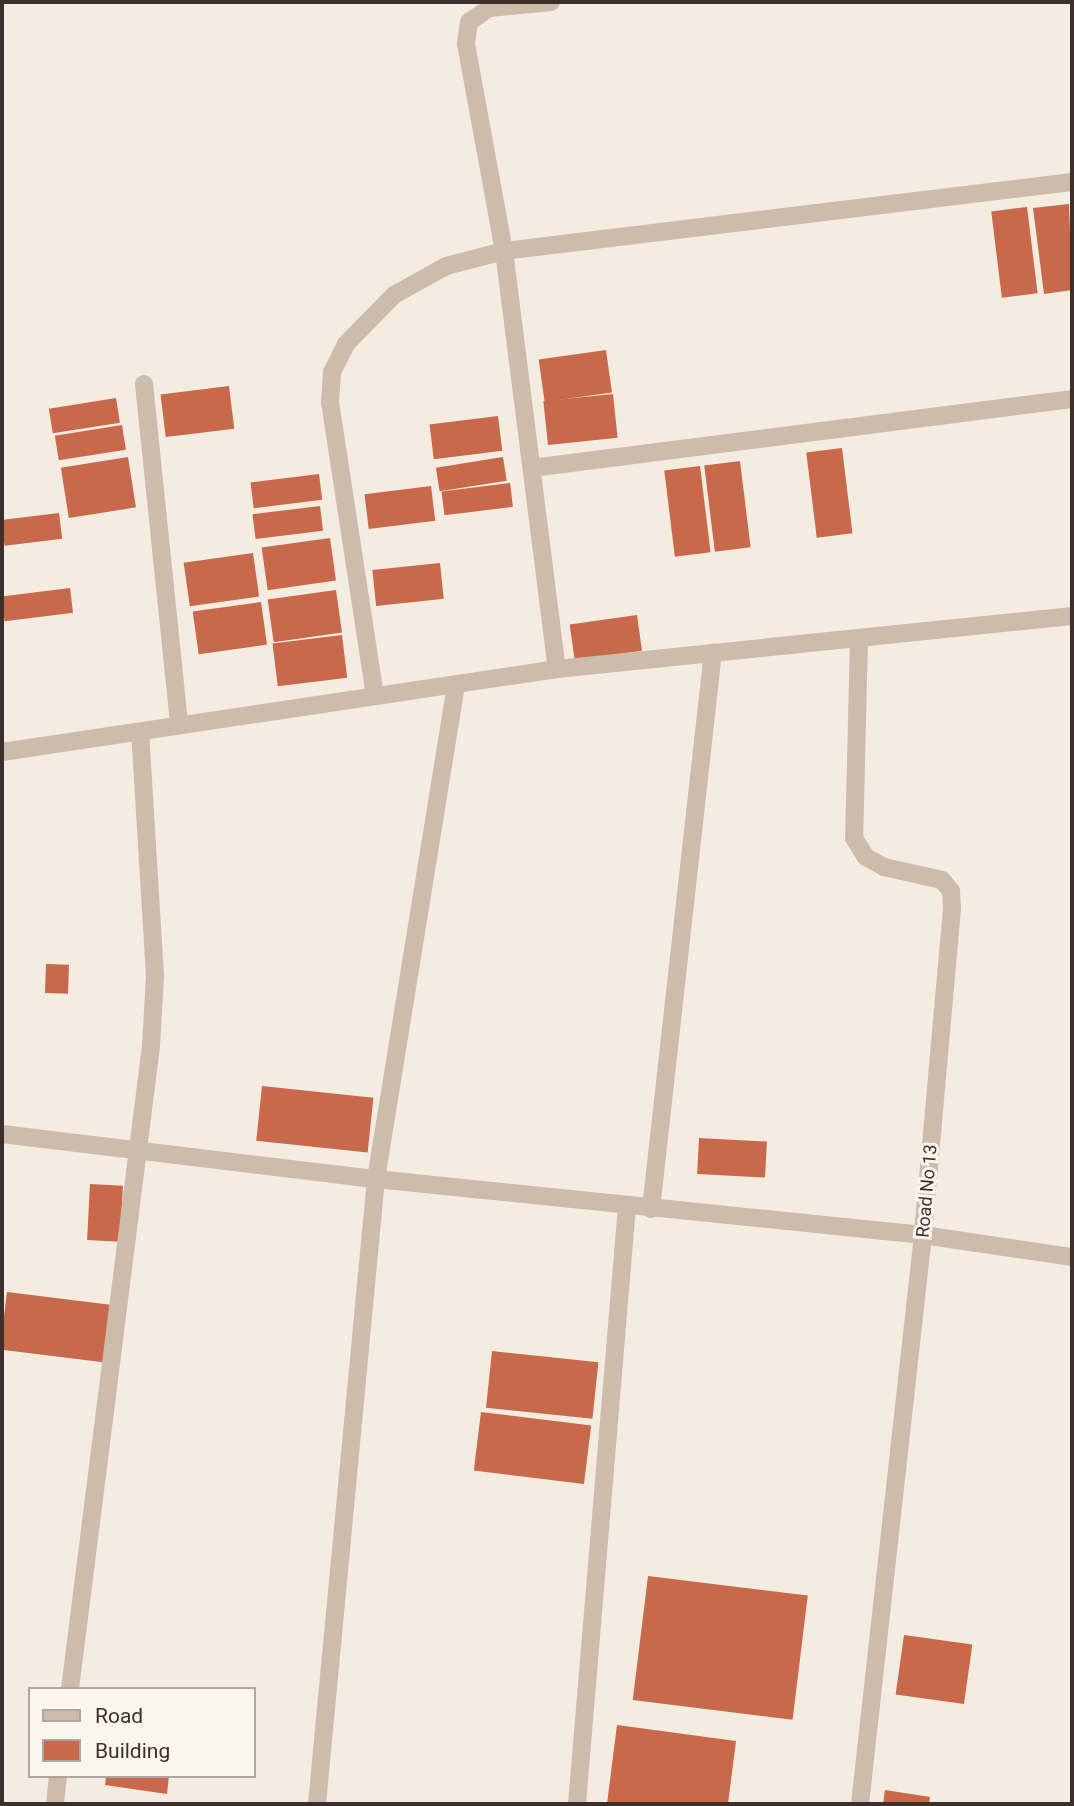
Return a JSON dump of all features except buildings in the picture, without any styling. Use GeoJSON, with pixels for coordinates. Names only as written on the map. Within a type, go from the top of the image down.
{"type":"FeatureCollection","features":[{"type":"Feature","properties":{"kind":"street"},"geometry":{"type":"LineString","coordinates":[[551,2],[489,8],[469,22],[466,44],[504,251],[557,669]]}},
{"type":"Feature","properties":{"kind":"street"},"geometry":{"type":"LineString","coordinates":[[375,696],[330,402],[332,372],[346,344],[394,295],[446,266],[504,251],[1072,182]]}},
{"type":"Feature","properties":{"kind":"street"},"geometry":{"type":"LineString","coordinates":[[144,384],[178,723]]}},
{"type":"Feature","properties":{"kind":"street"},"geometry":{"type":"LineString","coordinates":[[533,468],[1072,399]]}},
{"type":"Feature","properties":{"kind":"street"},"geometry":{"type":"LineString","coordinates":[[2,752],[140,733],[178,723],[456,686],[557,669],[1072,616]]}},
{"type":"Feature","properties":{"kind":"street","name":"Road No 13"},"geometry":{"type":"LineString","coordinates":[[859,639],[854,838],[866,857],[884,867],[942,880],[951,891],[923,1235],[860,1804]]}},
{"type":"Feature","properties":{"kind":"street"},"geometry":{"type":"LineString","coordinates":[[651,1209],[713,652]]}},
{"type":"Feature","properties":{"kind":"street"},"geometry":{"type":"LineString","coordinates":[[317,1804],[376,1179],[456,686]]}},
{"type":"Feature","properties":{"kind":"street"},"geometry":{"type":"LineString","coordinates":[[70,1687],[142,1152],[155,976],[140,733]]}},
{"type":"Feature","properties":{"kind":"street"},"geometry":{"type":"LineString","coordinates":[[2,1134],[376,1179],[923,1235],[1072,1257]]}},
{"type":"Feature","properties":{"kind":"street"},"geometry":{"type":"LineString","coordinates":[[577,1804],[627,1206]]}},
{"type":"Feature","properties":{"kind":"street"},"geometry":{"type":"LineString","coordinates":[[55,1804],[58,1778]]}}]}
